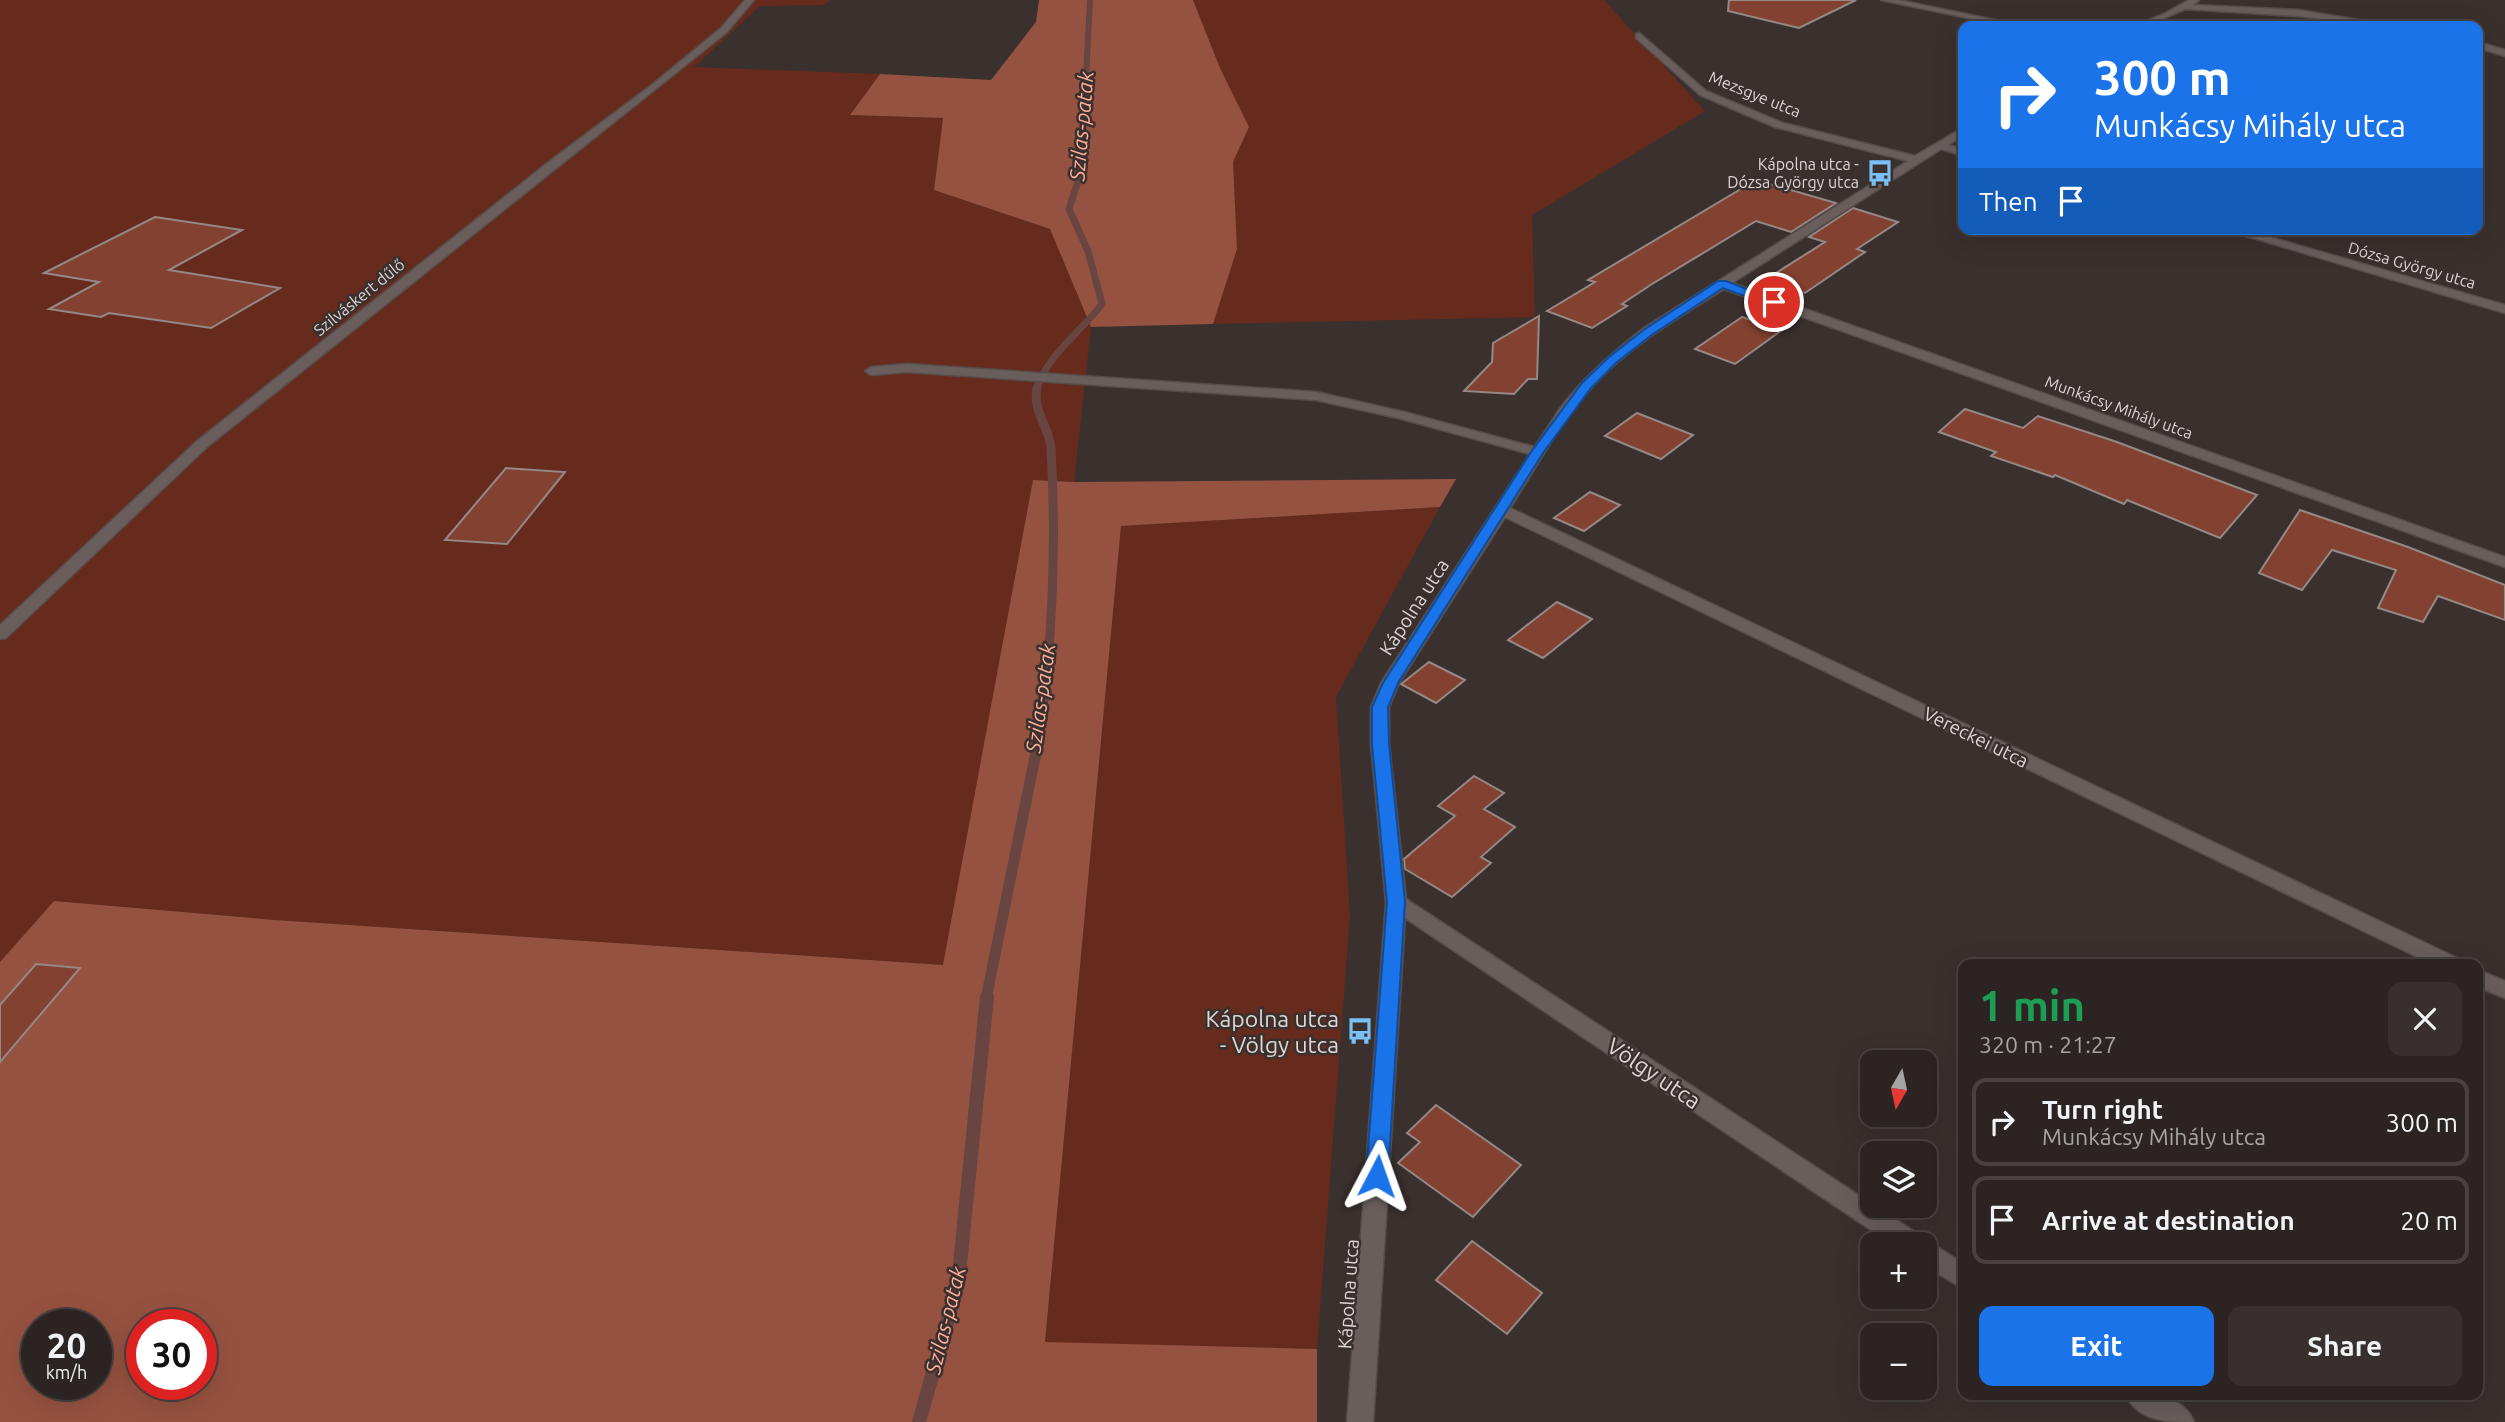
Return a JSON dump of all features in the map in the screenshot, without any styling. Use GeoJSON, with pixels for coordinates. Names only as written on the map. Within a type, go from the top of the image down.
{"type":"FeatureCollection","features":[{"type":"Feature","properties":{"kind":"street","name":"Szilváskert dűlő"},"geometry":{"type":"LineString","coordinates":[[0,634],[202,444],[554,163],[656,86],[724,30],[750,0]]}},
{"type":"Feature","properties":{"kind":"street"},"geometry":{"type":"LineString","coordinates":[[1885,0],[1994,21]]}},
{"type":"Feature","properties":{"kind":"street"},"geometry":{"type":"LineString","coordinates":[[2151,21],[2187,7],[2195,0]]}},
{"type":"Feature","properties":{"kind":"street"},"geometry":{"type":"LineString","coordinates":[[2187,7],[2298,13],[2355,21]]}},
{"type":"Feature","properties":{"kind":"street","name":"Mezsgye utca"},"geometry":{"type":"LineString","coordinates":[[1639,36],[1703,93],[1779,125],[1917,160]]}},
{"type":"Feature","properties":{"kind":"street"},"geometry":{"type":"LineString","coordinates":[[2483,46],[2505,53]]}},
{"type":"Feature","properties":{"kind":"street","name":"Kápolna utca"},"geometry":{"type":"LineString","coordinates":[[1360,1422],[1396,902],[1380,744],[1380,707],[1390,683],[1537,452],[1579,394],[1613,359],[1649,331],[1958,134]]}},
{"type":"Feature","properties":{"kind":"street"},"geometry":{"type":"LineString","coordinates":[[1941,146],[1958,151]]}},
{"type":"Feature","properties":{"kind":"street","name":"Dózsa György utca"},"geometry":{"type":"LineString","coordinates":[[2250,235],[2505,309]]}},
{"type":"Feature","properties":{"kind":"street","name":"Munkácsy Mihály utca"},"geometry":{"type":"LineString","coordinates":[[1722,284],[2505,562]]}},
{"type":"Feature","properties":{"kind":"street","name":"Vereckei utca"},"geometry":{"type":"LineString","coordinates":[[1501,509],[2440,959]]}},
{"type":"Feature","properties":{"kind":"street","name":"Völgy utca"},"geometry":{"type":"LineString","coordinates":[[1396,902],[1894,1232]]}},
{"type":"Feature","properties":{"kind":"street"},"geometry":{"type":"LineString","coordinates":[[2483,980],[2505,990]]}},
{"type":"Feature","properties":{"kind":"street"},"geometry":{"type":"LineString","coordinates":[[1937,1260],[1958,1274]]}},
{"type":"Feature","properties":{"kind":"street"},"geometry":{"type":"LineString","coordinates":[[2147,1400],[2180,1422]]}},
{"type":"Feature","properties":{"kind":"lane"},"geometry":{"type":"LineString","coordinates":[[871,372],[907,368],[1316,396],[1363,405],[1537,452]]}},
{"type":"Feature","properties":{"kind":"shaded area"},"geometry":{"type":"Polygon","coordinates":[[[0,0],[831,0],[824,5],[760,6],[694,67],[880,74],[850,115],[943,118],[934,190],[1050,229],[1091,327],[1074,482],[1033,480],[944,965],[275,920],[54,901],[0,962],[0,0]]]}},
{"type":"Feature","properties":{"kind":"shaded area"},"geometry":{"type":"Polygon","coordinates":[[[1039,0],[1193,0],[1220,68],[1249,127],[1233,162],[1237,249],[1213,324],[1091,327],[1050,229],[934,190],[943,118],[850,115],[880,74],[991,80],[1036,22],[1039,0]]]}},
{"type":"Feature","properties":{"kind":"shaded area"},"geometry":{"type":"Polygon","coordinates":[[[1193,0],[1604,0],[1705,111],[1532,215],[1535,317],[1213,324],[1237,249],[1233,162],[1249,127],[1220,68],[1193,0]]]}},
{"type":"Feature","properties":{"kind":"shaded area"},"geometry":{"type":"Polygon","coordinates":[[[1456,479],[1440,507],[1121,526],[1045,1342],[1317,1349],[1317,1422],[0,1422],[0,962],[54,901],[275,920],[943,965],[1033,480],[1456,479]]]}},
{"type":"Feature","properties":{"kind":"shaded area"},"geometry":{"type":"Polygon","coordinates":[[[1440,507],[1336,697],[1350,916],[1317,1349],[1045,1343],[1121,526],[1440,507]]]}},
{"type":"Feature","properties":{"kind":"building"},"geometry":{"type":"Polygon","coordinates":[[[1729,0],[1856,0],[1799,28],[1728,11],[1729,0]]]}},
{"type":"Feature","properties":{"kind":"building"},"geometry":{"type":"Polygon","coordinates":[[[1756,180],[1836,203],[1791,232],[1756,221],[1652,284],[1622,304],[1627,306],[1592,328],[1547,311],[1595,282],[1588,280],[1756,180]]]}},
{"type":"Feature","properties":{"kind":"building"},"geometry":{"type":"Polygon","coordinates":[[[1853,208],[1898,222],[1857,249],[1865,252],[1805,293],[1765,280],[1825,242],[1809,237],[1853,208]]]}},
{"type":"Feature","properties":{"kind":"building"},"geometry":{"type":"Polygon","coordinates":[[[155,217],[242,230],[169,270],[280,288],[211,328],[109,313],[101,317],[49,309],[99,282],[44,273],[155,217]]]}},
{"type":"Feature","properties":{"kind":"building"},"geometry":{"type":"Polygon","coordinates":[[[1539,316],[1537,379],[1528,379],[1514,394],[1464,391],[1492,362],[1493,343],[1539,316]]]}},
{"type":"Feature","properties":{"kind":"building"},"geometry":{"type":"Polygon","coordinates":[[[1742,317],[1782,330],[1735,364],[1695,349],[1742,317]]]}},
{"type":"Feature","properties":{"kind":"building"},"geometry":{"type":"Polygon","coordinates":[[[1965,409],[2023,428],[2038,416],[2117,442],[2257,495],[2220,538],[2127,500],[2124,504],[2055,475],[2053,477],[1991,456],[1996,452],[1939,432],[1965,409]]]}},
{"type":"Feature","properties":{"kind":"building"},"geometry":{"type":"Polygon","coordinates":[[[1637,413],[1693,435],[1661,459],[1605,436],[1637,413]]]}},
{"type":"Feature","properties":{"kind":"building"},"geometry":{"type":"Polygon","coordinates":[[[506,468],[565,472],[507,544],[445,540],[506,468]]]}},
{"type":"Feature","properties":{"kind":"building"},"geometry":{"type":"Polygon","coordinates":[[[1590,492],[1620,505],[1584,531],[1554,518],[1590,492]]]}},
{"type":"Feature","properties":{"kind":"building"},"geometry":{"type":"Polygon","coordinates":[[[2300,510],[2408,547],[2505,585],[2505,620],[2438,596],[2423,622],[2378,608],[2396,570],[2332,550],[2302,590],[2259,573],[2300,510]]]}},
{"type":"Feature","properties":{"kind":"building"},"geometry":{"type":"Polygon","coordinates":[[[1557,602],[1592,619],[1543,658],[1508,640],[1557,602]]]}},
{"type":"Feature","properties":{"kind":"building"},"geometry":{"type":"Polygon","coordinates":[[[1429,662],[1465,680],[1436,703],[1401,684],[1429,662]]]}},
{"type":"Feature","properties":{"kind":"building"},"geometry":{"type":"Polygon","coordinates":[[[1474,776],[1504,793],[1484,809],[1515,827],[1481,857],[1491,863],[1452,897],[1405,869],[1404,859],[1455,816],[1438,806],[1474,776]]]}},
{"type":"Feature","properties":{"kind":"building"},"geometry":{"type":"Polygon","coordinates":[[[36,964],[80,968],[0,1062],[0,1005],[36,964]]]}},
{"type":"Feature","properties":{"kind":"building"},"geometry":{"type":"Polygon","coordinates":[[[1436,1105],[1521,1165],[1473,1217],[1398,1163],[1420,1142],[1407,1133],[1436,1105]]]}},
{"type":"Feature","properties":{"kind":"building"},"geometry":{"type":"Polygon","coordinates":[[[1472,1241],[1542,1293],[1507,1334],[1436,1280],[1472,1241]]]}},
{"type":"Feature","properties":{"kind":"waterway","name":"Szilas-patak"},"geometry":{"type":"LineString","coordinates":[[1081,174],[1090,0]]}},
{"type":"Feature","properties":{"kind":"waterway","name":"Szilas-patak"},"geometry":{"type":"LineString","coordinates":[[1036,390],[1048,365],[1102,304],[1088,251],[1069,209],[1081,172]]}},
{"type":"Feature","properties":{"kind":"waterway","name":"Szilas-patak"},"geometry":{"type":"LineString","coordinates":[[1037,388],[1037,405],[1051,449],[1053,581],[1048,660]]}},
{"type":"Feature","properties":{"kind":"waterway","name":"Szilas-patak"},"geometry":{"type":"LineString","coordinates":[[986,999],[1035,757],[1049,658]]}},
{"type":"Feature","properties":{"kind":"waterway","name":"Szilas-patak"},"geometry":{"type":"LineString","coordinates":[[919,1422],[958,1284],[987,997]]}},
{"type":"Feature","properties":{"kind":"place","name":"Kápolna utca - Dózsa György utca"},"geometry":{"type":"Point","coordinates":[1880,173]}},
{"type":"Feature","properties":{"kind":"place","name":"Kápolna utca - Völgy utca"},"geometry":{"type":"Point","coordinates":[1360,1031]}},
{"type":"Feature","properties":{"kind":"route"},"geometry":{"type":"LineString","coordinates":[[1377,1176],[1396,902],[1380,744],[1380,707],[1390,683],[1537,452],[1586,385],[1613,359],[1649,331],[1722,284],[1774,302]]}}]}
